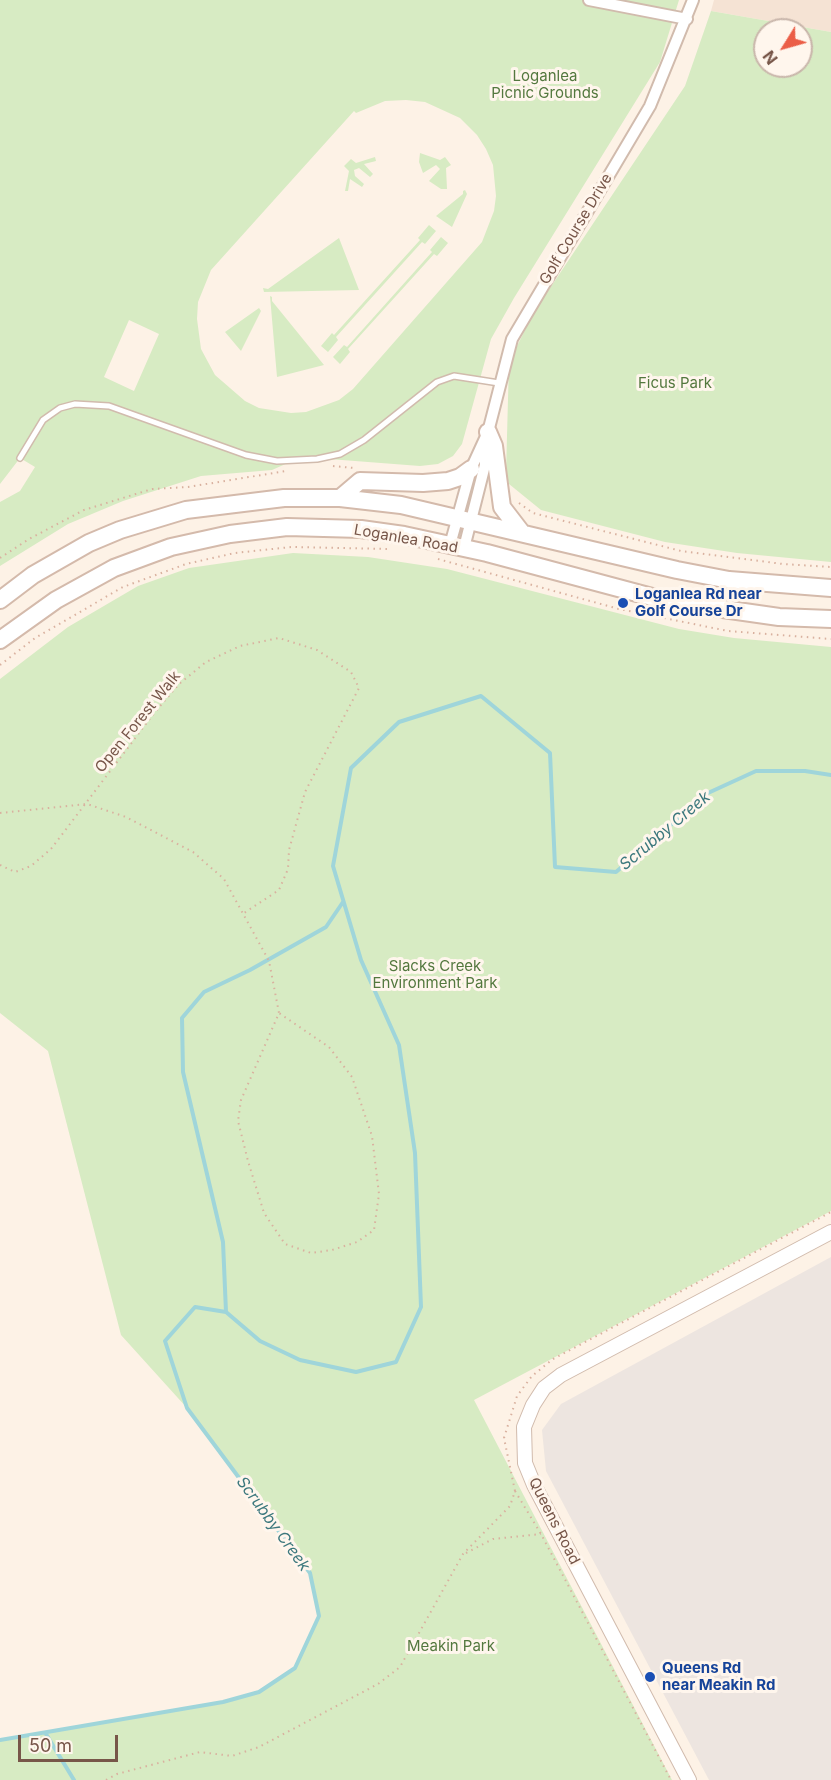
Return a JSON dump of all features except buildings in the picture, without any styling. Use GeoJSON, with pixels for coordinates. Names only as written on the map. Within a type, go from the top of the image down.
{"type":"FeatureCollection","features":[{"type":"Feature","properties":{"kind":"main road"},"geometry":{"type":"LineString","coordinates":[[486,439],[494,446],[502,507],[522,533]]}},
{"type":"Feature","properties":{"kind":"main road"},"geometry":{"type":"LineString","coordinates":[[340,498],[360,481],[423,483],[448,481],[460,477],[471,469]]}},
{"type":"Feature","properties":{"kind":"main road","name":"Loganlea Road"},"geometry":{"type":"LineString","coordinates":[[0,600],[33,575],[89,543],[159,517],[186,510],[284,498],[340,498],[401,505],[729,580],[831,588]]}},
{"type":"Feature","properties":{"kind":"main road","name":"Loganlea Road"},"geometry":{"type":"LineString","coordinates":[[0,640],[56,600],[114,568],[171,548],[230,534],[287,527],[331,528],[404,535],[666,601],[779,617],[831,619]]}},
{"type":"Feature","properties":{"kind":"street"},"geometry":{"type":"LineString","coordinates":[[589,0],[687,19]]}},
{"type":"Feature","properties":{"kind":"street","name":"Golf Course Drive"},"geometry":{"type":"LineString","coordinates":[[464,519],[485,465],[486,439],[512,339],[650,106],[693,0]]}},
{"type":"Feature","properties":{"kind":"street","name":"Golf Course Drive"},"geometry":{"type":"LineString","coordinates":[[457,547],[464,519],[471,469],[486,439]]}},
{"type":"Feature","properties":{"kind":"street","name":"Queens Road"},"geometry":{"type":"LineString","coordinates":[[689,1780],[534,1485],[525,1463],[524,1427],[544,1388],[561,1375],[831,1232]]}},
{"type":"Feature","properties":{"kind":"lane"},"geometry":{"type":"LineString","coordinates":[[20,458],[43,420],[60,408],[75,404],[109,406],[246,455],[277,461],[317,459],[340,454],[364,440],[437,382],[454,376],[499,383]]}},
{"type":"Feature","properties":{"kind":"path"},"geometry":{"type":"LineString","coordinates":[[500,497],[512,494],[532,513],[681,551],[783,564],[831,567]]}},
{"type":"Feature","properties":{"kind":"path"},"geometry":{"type":"LineString","coordinates":[[0,665],[35,638],[123,587],[186,564],[235,553],[291,547],[388,549]]}},
{"type":"Feature","properties":{"kind":"path"},"geometry":{"type":"LineString","coordinates":[[429,556],[639,613],[728,631],[831,639]]}},
{"type":"Feature","properties":{"kind":"path","name":"Open Forest Walk"},"geometry":{"type":"LineString","coordinates":[[87,804],[123,752],[179,684],[206,662],[240,646],[279,638],[317,650],[351,672],[358,688],[305,792],[289,850],[288,869],[279,890],[244,913]]}},
{"type":"Feature","properties":{"kind":"path"},"geometry":{"type":"LineString","coordinates":[[0,865],[15,872],[31,866],[51,849],[87,804]]}},
{"type":"Feature","properties":{"kind":"path"},"geometry":{"type":"LineString","coordinates":[[0,813],[87,804],[126,818],[193,852],[224,879],[269,961],[279,1013],[241,1100],[238,1121],[264,1213],[285,1244],[310,1253],[332,1250],[357,1242],[374,1230],[379,1194],[372,1136],[352,1077],[329,1047],[279,1013]]}},
{"type":"Feature","properties":{"kind":"path"},"geometry":{"type":"LineString","coordinates":[[671,1780],[541,1534],[515,1491],[504,1438],[518,1396],[532,1376],[553,1359],[831,1212]]}},
{"type":"Feature","properties":{"kind":"path"},"geometry":{"type":"LineString","coordinates":[[106,1780],[117,1774],[201,1752],[232,1756],[260,1747],[378,1684],[400,1667],[463,1554],[510,1506],[515,1491]]}},
{"type":"Feature","properties":{"kind":"path"},"geometry":{"type":"LineString","coordinates":[[463,1554],[493,1539],[541,1534]]}},
{"type":"Feature","properties":{"kind":"shaded area"},"geometry":{"type":"Polygon","coordinates":[[[714,0],[831,0],[831,32],[813,29],[813,18],[753,18],[711,11],[714,0]]]}},
{"type":"Feature","properties":{"kind":"shaded area"},"geometry":{"type":"Polygon","coordinates":[[[831,1257],[831,1780],[709,1780],[546,1471],[542,1430],[561,1404],[831,1257]]]}},
{"type":"Feature","properties":{"kind":"green space","name":"Loganlea Picnic Grounds"},"geometry":{"type":"Polygon","coordinates":[[[0,0],[679,0],[660,62],[491,339],[462,444],[453,456],[438,464],[420,466],[329,459],[290,462],[272,470],[201,476],[123,501],[68,524],[0,566],[0,502],[20,491],[35,467],[20,458],[0,484],[0,0]],[[385,101],[356,113],[354,111],[211,270],[198,302],[197,319],[201,349],[215,375],[245,401],[259,408],[291,413],[306,412],[339,400],[353,389],[482,242],[494,211],[496,196],[493,165],[486,149],[477,135],[460,118],[425,102],[385,101]],[[129,320],[104,377],[134,391],[159,334],[129,320]]]}},
{"type":"Feature","properties":{"kind":"green space","name":"Ficus Park"},"geometry":{"type":"Polygon","coordinates":[[[711,11],[753,18],[753,78],[813,78],[813,29],[831,32],[831,562],[737,553],[665,542],[541,510],[509,484],[506,473],[509,362],[534,312],[685,86],[711,11]]]}},
{"type":"Feature","properties":{"kind":"green space"},"geometry":{"type":"Polygon","coordinates":[[[420,153],[440,160],[445,157],[451,165],[446,168],[447,189],[441,189],[429,181],[440,169],[436,165],[423,173],[419,162],[420,153]]]}},
{"type":"Feature","properties":{"kind":"green space"},"geometry":{"type":"Polygon","coordinates":[[[375,157],[376,161],[364,164],[373,174],[370,177],[359,168],[354,170],[355,176],[364,184],[362,187],[350,179],[348,191],[345,191],[349,171],[344,166],[351,159],[356,163],[375,157]]]}},
{"type":"Feature","properties":{"kind":"green space"},"geometry":{"type":"Polygon","coordinates":[[[465,190],[467,194],[452,227],[436,216],[463,194],[465,190]]]}},
{"type":"Feature","properties":{"kind":"green space"},"geometry":{"type":"Polygon","coordinates":[[[429,225],[436,231],[425,244],[422,242],[336,337],[338,340],[328,352],[321,346],[332,333],[334,335],[420,240],[418,238],[429,225]]]}},
{"type":"Feature","properties":{"kind":"green space"},"geometry":{"type":"Polygon","coordinates":[[[441,237],[448,243],[437,256],[434,254],[348,349],[350,352],[340,364],[333,357],[344,345],[347,347],[432,252],[430,250],[441,237]]]}},
{"type":"Feature","properties":{"kind":"green space"},"geometry":{"type":"Polygon","coordinates":[[[339,238],[359,290],[264,292],[263,288],[268,289],[339,238]]]}},
{"type":"Feature","properties":{"kind":"green space"},"geometry":{"type":"Polygon","coordinates":[[[270,296],[272,301],[324,365],[277,377],[270,296]]]}},
{"type":"Feature","properties":{"kind":"green space"},"geometry":{"type":"Polygon","coordinates":[[[259,308],[261,311],[241,351],[225,332],[259,308]]]}},
{"type":"Feature","properties":{"kind":"green space","name":"Slacks Creek Environment Park"},"geometry":{"type":"Polygon","coordinates":[[[293,553],[368,557],[447,569],[679,629],[734,638],[831,647],[831,1211],[474,1400],[672,1780],[0,1780],[0,1740],[223,1702],[259,1692],[295,1668],[319,1617],[310,1573],[187,1408],[121,1335],[48,1051],[0,1013],[0,679],[68,627],[138,586],[189,568],[293,553]]]}},
{"type":"Feature","properties":{"kind":"waterway","name":"Scrubby Creek"},"geometry":{"type":"LineString","coordinates":[[0,1740],[223,1702],[259,1692],[295,1668],[319,1616],[310,1573],[187,1408],[165,1341],[195,1307],[226,1312],[260,1341],[300,1360],[356,1372],[396,1362],[421,1307],[415,1153],[399,1045],[361,960],[333,866],[351,768],[399,722],[481,696],[550,753],[555,867],[616,872],[708,793],[756,771],[805,771],[831,775]]}},
{"type":"Feature","properties":{"kind":"waterway","name":"Scrubby Creek"},"geometry":{"type":"LineString","coordinates":[[226,1312],[223,1242],[183,1072],[182,1018],[204,992],[250,970],[326,927],[343,902]]}},
{"type":"Feature","properties":{"kind":"waterway"},"geometry":{"type":"LineString","coordinates":[[46,1734],[74,1780]]}},
{"type":"Feature","properties":{"kind":"place","name":"Loganlea Rd near Golf Course Dr"},"geometry":{"type":"Point","coordinates":[623,603]}},
{"type":"Feature","properties":{"kind":"place","name":"Queens Rd near Meakin Rd"},"geometry":{"type":"Point","coordinates":[650,1677]}},
{"type":"Feature","properties":{"kind":"park label","name":"Meakin Park"},"geometry":{"type":"Point","coordinates":[451,1646]}}]}
